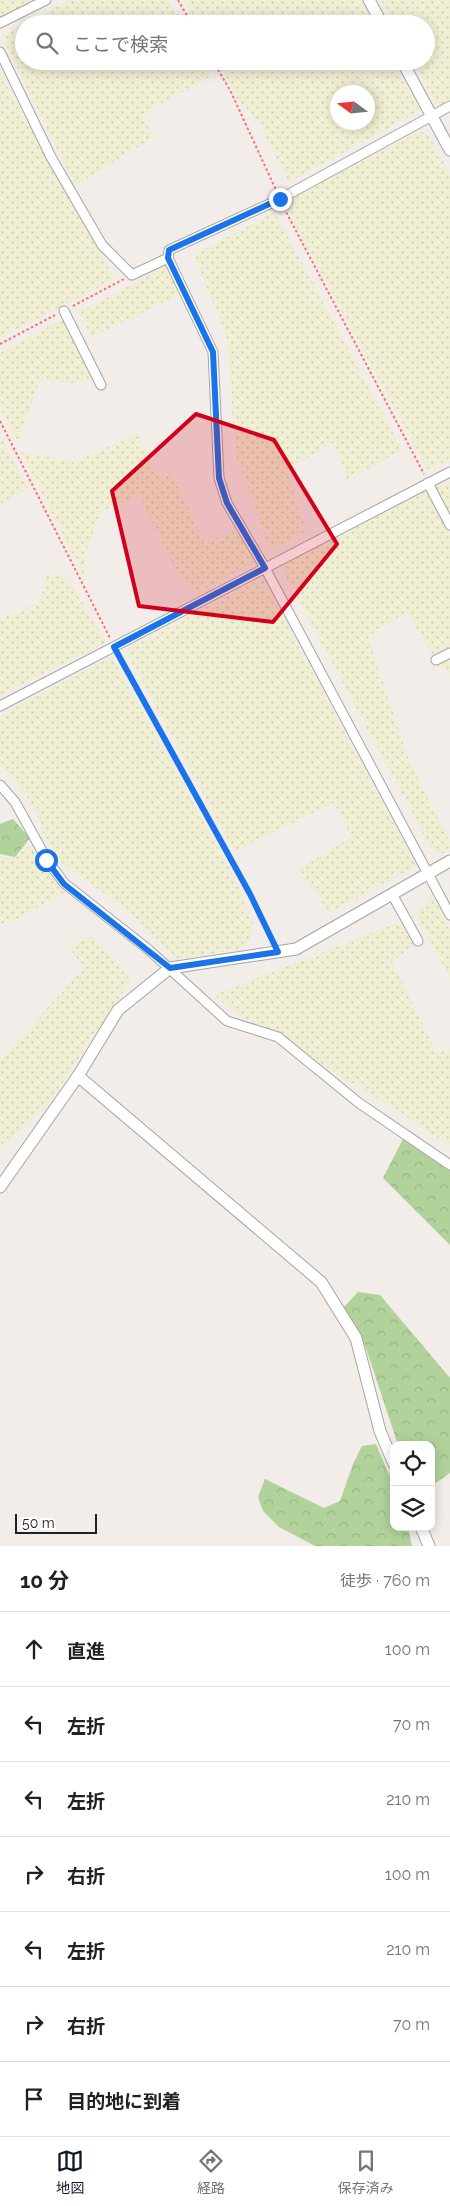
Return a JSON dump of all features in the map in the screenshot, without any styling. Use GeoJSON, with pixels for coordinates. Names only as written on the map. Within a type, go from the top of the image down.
{"type":"FeatureCollection","features":[{"type":"Feature","properties":{"kind":"street"},"geometry":{"type":"LineString","coordinates":[[17,15],[46,0]]}},
{"type":"Feature","properties":{"kind":"street"},"geometry":{"type":"LineString","coordinates":[[369,0],[377,15]]}},
{"type":"Feature","properties":{"kind":"street"},"geometry":{"type":"LineString","coordinates":[[0,24],[15,16]]}},
{"type":"Feature","properties":{"kind":"street"},"geometry":{"type":"LineString","coordinates":[[0,52],[51,157],[102,245],[132,275],[168,258]]}},
{"type":"Feature","properties":{"kind":"street"},"geometry":{"type":"LineString","coordinates":[[407,70],[450,150]]}},
{"type":"Feature","properties":{"kind":"street"},"geometry":{"type":"LineString","coordinates":[[450,106],[280,199],[169,250],[168,258],[213,352],[219,478],[227,503],[265,568],[450,915]]}},
{"type":"Feature","properties":{"kind":"street"},"geometry":{"type":"LineString","coordinates":[[64,311],[101,385]]}},
{"type":"Feature","properties":{"kind":"street"},"geometry":{"type":"LineString","coordinates":[[0,706],[450,472]]}},
{"type":"Feature","properties":{"kind":"street"},"geometry":{"type":"LineString","coordinates":[[428,483],[450,525]]}},
{"type":"Feature","properties":{"kind":"street"},"geometry":{"type":"LineString","coordinates":[[436,660],[450,653]]}},
{"type":"Feature","properties":{"kind":"street"},"geometry":{"type":"LineString","coordinates":[[0,785],[15,802],[46,860],[64,884],[170,968],[227,1021],[278,1036],[359,1103],[450,1166]]}},
{"type":"Feature","properties":{"kind":"street"},"geometry":{"type":"LineString","coordinates":[[0,1187],[78,1076],[118,1010],[170,968],[296,949],[429,874],[450,860]]}},
{"type":"Feature","properties":{"kind":"street"},"geometry":{"type":"LineString","coordinates":[[392,894],[418,942]]}},
{"type":"Feature","properties":{"kind":"street"},"geometry":{"type":"LineString","coordinates":[[78,1076],[321,1282],[356,1338],[380,1431],[390,1455]]}},
{"type":"Feature","properties":{"kind":"street"},"geometry":{"type":"LineString","coordinates":[[422,1531],[428,1546]]}},
{"type":"Feature","properties":{"kind":"path"},"geometry":{"type":"LineString","coordinates":[[178,0],[187,15]]}},
{"type":"Feature","properties":{"kind":"path"},"geometry":{"type":"LineString","coordinates":[[218,70],[231,92],[280,199],[428,483]]}},
{"type":"Feature","properties":{"kind":"path"},"geometry":{"type":"LineString","coordinates":[[0,421],[114,647],[250,894],[278,952]]}},
{"type":"Feature","properties":{"kind":"highlighted area"},"geometry":{"type":"Polygon","coordinates":[[[196,414],[274,440],[337,544],[273,622],[139,606],[112,491],[196,414]]]}},
{"type":"Feature","properties":{"kind":"green space"},"geometry":{"type":"Polygon","coordinates":[[[0,0],[41,0],[0,20],[0,0]]]}},
{"type":"Feature","properties":{"kind":"green space"},"geometry":{"type":"Polygon","coordinates":[[[69,0],[169,0],[176,15],[42,15],[69,0]]]}},
{"type":"Feature","properties":{"kind":"green space"},"geometry":{"type":"Polygon","coordinates":[[[184,0],[359,0],[367,15],[192,15],[184,0]]]}},
{"type":"Feature","properties":{"kind":"green space"},"geometry":{"type":"Polygon","coordinates":[[[381,0],[450,0],[450,100],[437,107],[418,70],[435,70],[435,15],[389,15],[381,0]]]}},
{"type":"Feature","properties":{"kind":"green space"},"geometry":{"type":"Polygon","coordinates":[[[15,29],[15,64],[2,37],[15,29]]]}},
{"type":"Feature","properties":{"kind":"green space"},"geometry":{"type":"Polygon","coordinates":[[[0,69],[10,92],[115,279],[0,338],[0,69]]]}},
{"type":"Feature","properties":{"kind":"green space"},"geometry":{"type":"Polygon","coordinates":[[[18,70],[206,70],[210,77],[141,115],[154,137],[75,186],[18,70]]]}},
{"type":"Feature","properties":{"kind":"green space"},"geometry":{"type":"Polygon","coordinates":[[[223,70],[397,70],[420,111],[289,182],[260,125],[237,98],[223,70]]]}},
{"type":"Feature","properties":{"kind":"green space"},"geometry":{"type":"Polygon","coordinates":[[[421,131],[429,136],[450,175],[450,459],[428,471],[285,206],[294,196],[421,131]]]}},
{"type":"Feature","properties":{"kind":"green space"},"geometry":{"type":"Polygon","coordinates":[[[275,212],[402,450],[347,480],[334,443],[287,469],[306,531],[271,551],[235,452],[228,341],[194,255],[275,212]]]}},
{"type":"Feature","properties":{"kind":"green space"},"geometry":{"type":"Polygon","coordinates":[[[166,266],[181,294],[92,337],[78,313],[166,266]]]}},
{"type":"Feature","properties":{"kind":"green space"},"geometry":{"type":"Polygon","coordinates":[[[64,318],[92,377],[78,383],[40,380],[18,441],[0,408],[0,353],[64,318]]]}},
{"type":"Feature","properties":{"kind":"green space"},"geometry":{"type":"Polygon","coordinates":[[[137,433],[157,475],[171,472],[204,543],[237,530],[259,559],[195,595],[173,564],[139,495],[101,512],[87,549],[84,577],[21,452],[73,462],[137,433]]]}},
{"type":"Feature","properties":{"kind":"green space"},"geometry":{"type":"Polygon","coordinates":[[[0,436],[28,488],[0,505],[0,436]]]}},
{"type":"Feature","properties":{"kind":"green space"},"geometry":{"type":"Polygon","coordinates":[[[450,481],[450,523],[432,490],[450,481]]]}},
{"type":"Feature","properties":{"kind":"green space"},"geometry":{"type":"Polygon","coordinates":[[[427,490],[450,536],[450,674],[440,667],[407,612],[368,637],[409,760],[450,842],[450,847],[442,854],[431,848],[280,565],[427,490]]]}},
{"type":"Feature","properties":{"kind":"green space"},"geometry":{"type":"Polygon","coordinates":[[[48,573],[69,579],[106,643],[0,695],[0,619],[39,603],[48,573]]]}},
{"type":"Feature","properties":{"kind":"green space"},"geometry":{"type":"Polygon","coordinates":[[[262,578],[416,866],[329,913],[299,868],[352,837],[334,803],[234,851],[125,650],[262,578]]]}},
{"type":"Feature","properties":{"kind":"green space"},"geometry":{"type":"Polygon","coordinates":[[[112,656],[238,884],[254,927],[246,948],[178,959],[127,910],[62,863],[44,836],[34,807],[12,776],[0,766],[0,716],[112,656]]]}},
{"type":"Feature","properties":{"kind":"green space"},"geometry":{"type":"Polygon","coordinates":[[[13,819],[30,838],[15,857],[0,854],[0,824],[13,819]]]}},
{"type":"Feature","properties":{"kind":"green space"},"geometry":{"type":"Polygon","coordinates":[[[34,843],[65,892],[16,920],[0,924],[0,856],[11,859],[34,843]]]}},
{"type":"Feature","properties":{"kind":"green space"},"geometry":{"type":"Polygon","coordinates":[[[431,894],[450,930],[450,979],[417,915],[431,894]]]}},
{"type":"Feature","properties":{"kind":"green space"},"geometry":{"type":"Polygon","coordinates":[[[408,919],[418,941],[392,962],[437,1053],[450,1049],[450,1146],[382,1101],[232,1010],[214,995],[408,919]]]}},
{"type":"Feature","properties":{"kind":"green space"},"geometry":{"type":"Polygon","coordinates":[[[93,936],[131,980],[48,1105],[0,1150],[0,1060],[84,968],[68,946],[93,936]]]}},
{"type":"Feature","properties":{"kind":"green space"},"geometry":{"type":"Polygon","coordinates":[[[405,1135],[450,1166],[450,1245],[383,1178],[405,1135]]]}},
{"type":"Feature","properties":{"kind":"green space"},"geometry":{"type":"Polygon","coordinates":[[[358,1292],[380,1295],[450,1378],[450,1473],[435,1483],[435,1441],[397,1441],[365,1345],[342,1309],[358,1292]]]}},
{"type":"Feature","properties":{"kind":"green space"},"geometry":{"type":"Polygon","coordinates":[[[376,1444],[390,1477],[390,1531],[409,1531],[412,1546],[315,1546],[279,1527],[263,1511],[258,1497],[265,1479],[324,1508],[340,1501],[353,1464],[362,1446],[376,1444]]]}},
{"type":"Feature","properties":{"kind":"route"},"geometry":{"type":"LineString","coordinates":[[46,860],[64,884],[170,968],[278,952],[250,894],[114,647],[265,568],[227,503],[219,478],[213,352],[168,258],[169,250],[280,199]]}}]}
